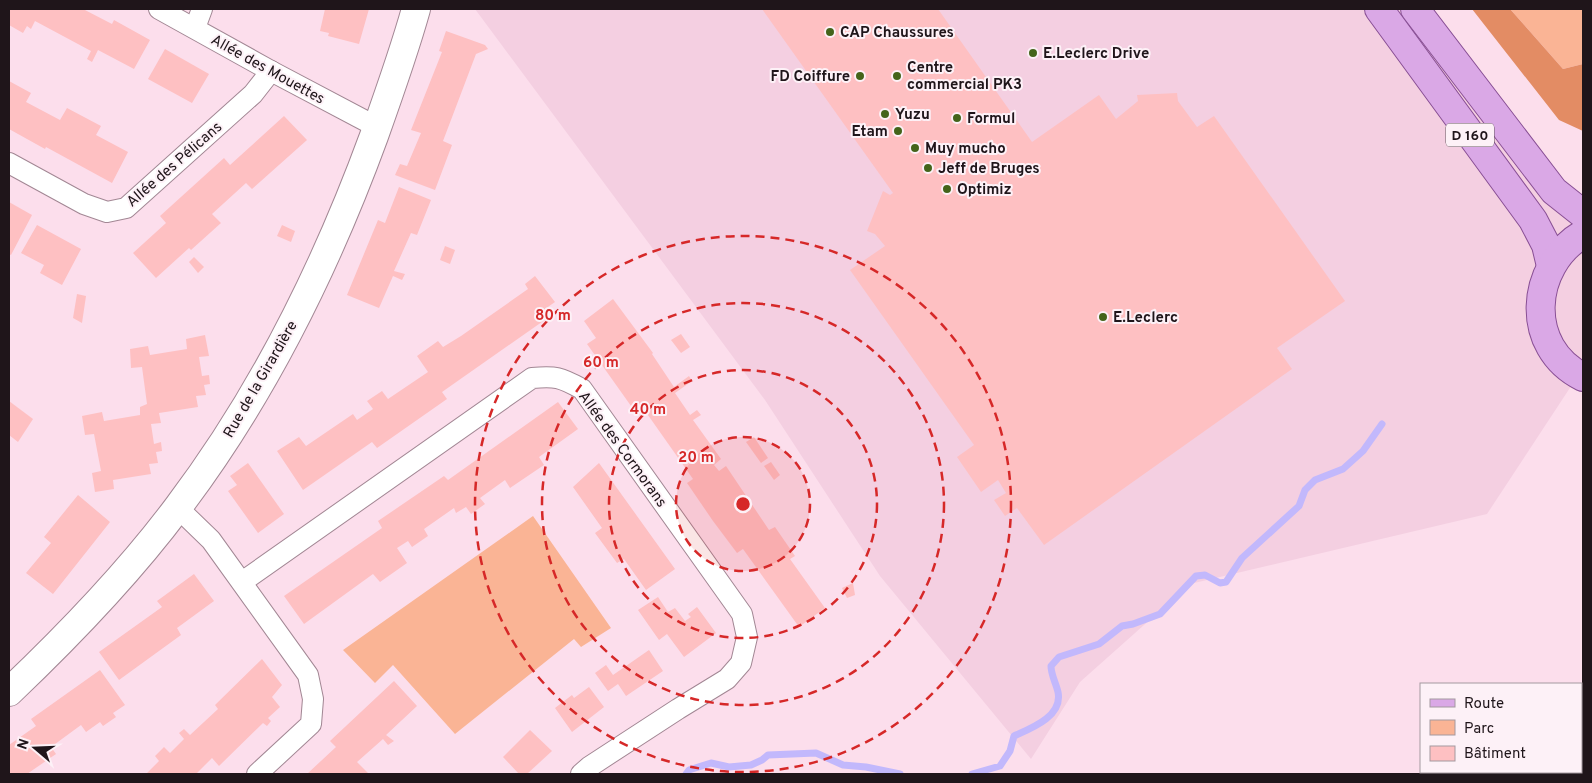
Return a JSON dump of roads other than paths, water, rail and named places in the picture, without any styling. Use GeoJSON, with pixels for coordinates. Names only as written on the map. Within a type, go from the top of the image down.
{"type":"FeatureCollection","features":[{"type":"Feature","properties":{"kind":"main road","name":"D 160"},"geometry":{"type":"LineString","coordinates":[[1379,9],[1534,220],[1546,245],[1551,266]]}},
{"type":"Feature","properties":{"kind":"main road","name":"D 160"},"geometry":{"type":"LineString","coordinates":[[1415,9],[1554,191],[1583,214]]}},
{"type":"Feature","properties":{"kind":"main road"},"geometry":{"type":"LineString","coordinates":[[1583,234],[1561,251],[1551,266],[1543,284],[1540,304],[1542,324],[1555,353],[1566,366],[1583,378]]}},
{"type":"Feature","properties":{"kind":"street","name":"Allée des Mouettes"},"geometry":{"type":"LineString","coordinates":[[159,9],[377,127]]}},
{"type":"Feature","properties":{"kind":"street"},"geometry":{"type":"LineString","coordinates":[[195,28],[202,9]]}},
{"type":"Feature","properties":{"kind":"street","name":"Rue de la Girardière"},"geometry":{"type":"LineString","coordinates":[[9,692],[57,646],[112,587],[178,508],[248,405],[320,271],[356,186],[416,9]]}},
{"type":"Feature","properties":{"kind":"street","name":"Allée des Pélicans"},"geometry":{"type":"LineString","coordinates":[[9,163],[84,204],[108,212],[126,208],[253,94],[271,71]]}},
{"type":"Feature","properties":{"kind":"street","name":"Allée des Cormorans"},"geometry":{"type":"LineString","coordinates":[[242,582],[532,378],[554,376],[567,381],[582,390],[742,614],[747,637],[741,663],[727,679],[670,714],[581,774]]}},
{"type":"Feature","properties":{"kind":"street"},"geometry":{"type":"LineString","coordinates":[[178,508],[211,540],[308,675],[313,699],[311,724],[257,774]]}},
{"type":"Feature","properties":{"kind":"waterway"},"geometry":{"type":"LineString","coordinates":[[972,774],[1000,766],[1010,751],[1014,736],[1045,720],[1056,708],[1058,692],[1051,666],[1059,657],[1099,644],[1122,626],[1160,614],[1196,576],[1205,575],[1220,583],[1226,582],[1242,558],[1299,506],[1305,490],[1315,480],[1343,469],[1363,451],[1382,424]]}},
{"type":"Feature","properties":{"kind":"waterway"},"geometry":{"type":"LineString","coordinates":[[686,774],[689,770],[711,763],[729,767],[751,765],[768,755],[816,753],[843,765],[866,767],[900,774]]}},
{"type":"Feature","properties":{"kind":"place","name":"CAP Chaussures"},"geometry":{"type":"Point","coordinates":[830,32]}},
{"type":"Feature","properties":{"kind":"place","name":"E.Leclerc Drive"},"geometry":{"type":"Point","coordinates":[1033,53]}},
{"type":"Feature","properties":{"kind":"place","name":"FD Coiffure"},"geometry":{"type":"Point","coordinates":[860,76]}},
{"type":"Feature","properties":{"kind":"place","name":"Centre commercial PK3"},"geometry":{"type":"Point","coordinates":[897,76]}},
{"type":"Feature","properties":{"kind":"place","name":"Yuzu"},"geometry":{"type":"Point","coordinates":[885,114]}},
{"type":"Feature","properties":{"kind":"place","name":"Formul"},"geometry":{"type":"Point","coordinates":[957,118]}},
{"type":"Feature","properties":{"kind":"place","name":"Etam"},"geometry":{"type":"Point","coordinates":[898,131]}},
{"type":"Feature","properties":{"kind":"place","name":"Muy mucho"},"geometry":{"type":"Point","coordinates":[915,148]}},
{"type":"Feature","properties":{"kind":"place","name":"Jeff de Bruges"},"geometry":{"type":"Point","coordinates":[928,168]}},
{"type":"Feature","properties":{"kind":"place","name":"Optimiz"},"geometry":{"type":"Point","coordinates":[947,189]}},
{"type":"Feature","properties":{"kind":"place","name":"E.Leclerc"},"geometry":{"type":"Point","coordinates":[1103,317]}}]}
